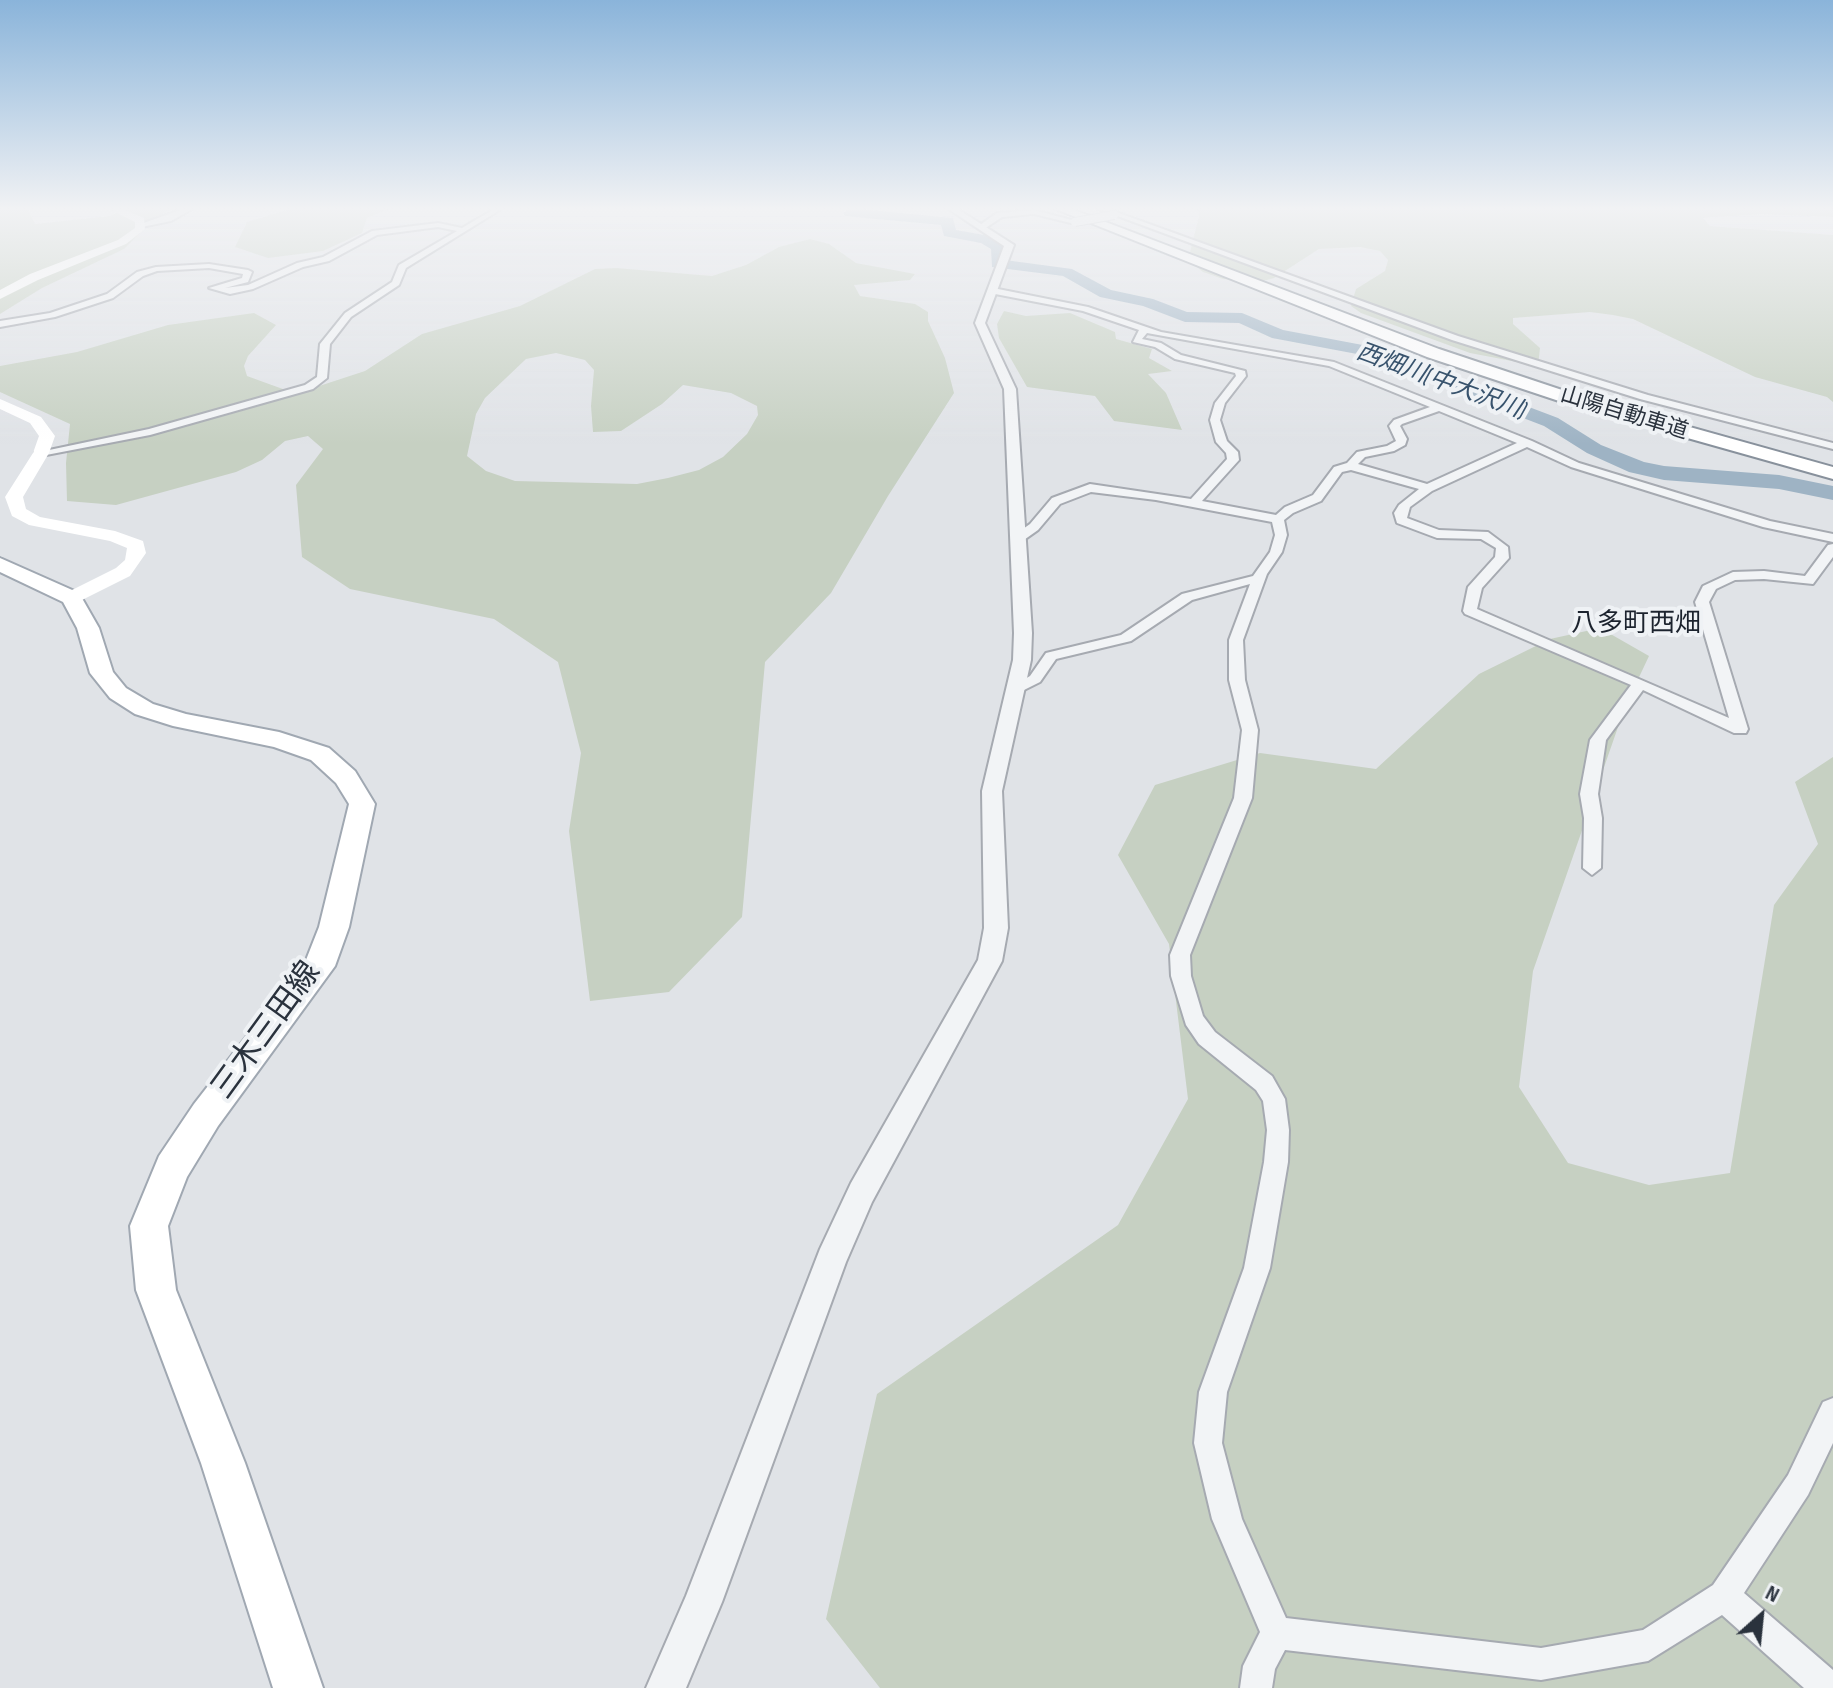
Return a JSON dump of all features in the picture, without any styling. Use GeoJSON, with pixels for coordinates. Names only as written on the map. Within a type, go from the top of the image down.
{"type":"FeatureCollection","features":[{"type":"Feature","properties":{"kind":"highway","name":"山陽自動車道"},"geometry":{"type":"LineString","coordinates":[[1262,287],[1433,353],[1621,414],[1833,473]]}},
{"type":"Feature","properties":{"kind":"highway","name":"山陽自動車道"},"geometry":{"type":"LineString","coordinates":[[1272,287],[1440,348],[1601,401],[1833,465]]}},
{"type":"Feature","properties":{"kind":"main road"},"geometry":{"type":"LineString","coordinates":[[0,403],[42,425],[47,436],[41,453],[14,497],[18,512],[35,521],[115,536],[136,545],[137,553],[123,572],[71,598],[0,564]]}},
{"type":"Feature","properties":{"kind":"main road","name":"三木三田線"},"geometry":{"type":"LineString","coordinates":[[71,598],[88,628],[102,673],[118,693],[144,709],[182,721],[279,740],[320,754],[346,777],[362,804],[334,927],[319,966],[206,1115],[172,1168],[149,1226],[156,1290],[223,1463],[298,1688]]}},
{"type":"Feature","properties":{"kind":"street"},"geometry":{"type":"LineString","coordinates":[[0,324],[52,315],[110,296],[123,287]]}},
{"type":"Feature","properties":{"kind":"street"},"geometry":{"type":"LineString","coordinates":[[218,287],[213,288],[230,291],[251,287]]}},
{"type":"Feature","properties":{"kind":"street"},"geometry":{"type":"LineString","coordinates":[[41,453],[150,432],[309,387],[322,378],[325,344],[348,315],[390,287]]}},
{"type":"Feature","properties":{"kind":"street"},"geometry":{"type":"LineString","coordinates":[[666,1688],[703,1602],[831,1260],[861,1193],[990,961],[996,928],[992,791],[1022,660],[1023,633],[1010,389],[980,323],[995,287]]}},
{"type":"Feature","properties":{"kind":"street"},"geometry":{"type":"LineString","coordinates":[[1029,287],[1073,306],[1159,334],[1331,364],[1575,465],[1767,524],[1833,538]]}},
{"type":"Feature","properties":{"kind":"street"},"geometry":{"type":"LineString","coordinates":[[1315,287],[1455,338],[1644,397],[1833,446]]}},
{"type":"Feature","properties":{"kind":"street"},"geometry":{"type":"LineString","coordinates":[[1145,329],[1136,340],[1158,345],[1178,357],[1240,371],[1241,376],[1220,403],[1215,420],[1222,442],[1232,452],[1233,460],[1194,503]]}},
{"type":"Feature","properties":{"kind":"street"},"geometry":{"type":"LineString","coordinates":[[1351,466],[1365,452],[1390,449],[1401,443],[1402,439],[1394,426],[1398,422],[1441,407]]}},
{"type":"Feature","properties":{"kind":"street"},"geometry":{"type":"LineString","coordinates":[[1528,443],[1428,488],[1405,505],[1400,513],[1401,520],[1437,534],[1484,535],[1502,547],[1502,558],[1475,587],[1470,611],[1740,729],[1702,602],[1710,586],[1733,576],[1764,575],[1808,581],[1833,548]]}},
{"type":"Feature","properties":{"kind":"street"},"geometry":{"type":"LineString","coordinates":[[1278,519],[1289,510],[1317,498],[1338,469],[1351,466],[1428,488]]}},
{"type":"Feature","properties":{"kind":"street"},"geometry":{"type":"LineString","coordinates":[[1017,539],[1034,527],[1056,501],[1090,488],[1278,519]]}},
{"type":"Feature","properties":{"kind":"street"},"geometry":{"type":"LineString","coordinates":[[1277,1633],[1251,1580],[1227,1519],[1208,1443],[1213,1392],[1257,1268],[1276,1162],[1278,1130],[1274,1099],[1264,1083],[1207,1038],[1193,1019],[1181,976],[1180,955],[1243,798],[1250,730],[1237,680],[1236,640],[1258,579],[1276,552],[1281,535],[1278,519]]}},
{"type":"Feature","properties":{"kind":"street"},"geometry":{"type":"LineString","coordinates":[[1016,689],[1035,679],[1051,656],[1126,638],[1187,597],[1239,581],[1258,579]]}},
{"type":"Feature","properties":{"kind":"street"},"geometry":{"type":"LineString","coordinates":[[1592,868],[1593,818],[1589,794],[1598,740],[1640,683]]}},
{"type":"Feature","properties":{"kind":"street"},"geometry":{"type":"LineString","coordinates":[[1277,1633],[1541,1664],[1648,1645],[1724,1596],[1798,1485],[1833,1412]]}},
{"type":"Feature","properties":{"kind":"street"},"geometry":{"type":"LineString","coordinates":[[1724,1596],[1829,1688]]}},
{"type":"Feature","properties":{"kind":"street"},"geometry":{"type":"LineString","coordinates":[[1256,1688],[1259,1666],[1277,1633]]}},
{"type":"Feature","properties":{"kind":"green space"},"geometry":{"type":"Polygon","coordinates":[[[0,287],[45,287],[42,288],[0,314],[0,287]]]}},
{"type":"Feature","properties":{"kind":"green space"},"geometry":{"type":"Polygon","coordinates":[[[559,287],[855,287],[860,296],[915,304],[928,312],[928,321],[945,358],[954,393],[831,593],[765,662],[742,917],[669,992],[590,1001],[569,831],[581,753],[558,662],[494,619],[350,589],[302,557],[296,485],[323,449],[308,436],[285,441],[262,460],[236,472],[116,505],[67,501],[66,463],[70,424],[0,392],[0,366],[77,352],[168,325],[254,313],[276,325],[248,356],[244,366],[247,376],[291,392],[304,391],[365,371],[422,334],[520,306],[559,287]],[[556,353],[526,359],[485,398],[476,414],[467,456],[486,471],[515,481],[637,484],[699,470],[723,457],[747,434],[758,415],[757,406],[731,393],[683,385],[662,404],[621,431],[593,432],[591,406],[594,370],[585,360],[556,353]]]}},
{"type":"Feature","properties":{"kind":"green space"},"geometry":{"type":"Polygon","coordinates":[[[1833,287],[1833,402],[1827,397],[1755,377],[1633,319],[1613,315],[1590,312],[1513,318],[1513,324],[1540,348],[1538,366],[1470,353],[1361,313],[1351,306],[1356,289],[1833,287]]]}},
{"type":"Feature","properties":{"kind":"green space"},"geometry":{"type":"Polygon","coordinates":[[[1004,311],[1026,316],[1070,313],[1115,332],[1116,339],[1152,349],[1149,358],[1172,371],[1148,374],[1166,393],[1182,430],[1114,421],[1095,396],[1027,387],[999,338],[997,324],[1004,311]]]}},
{"type":"Feature","properties":{"kind":"green space"},"geometry":{"type":"Polygon","coordinates":[[[1600,628],[1649,656],[1625,707],[1533,971],[1519,1087],[1568,1163],[1649,1185],[1730,1173],[1774,905],[1818,844],[1795,782],[1833,757],[1833,1688],[880,1688],[826,1619],[877,1394],[1118,1225],[1188,1099],[1169,944],[1118,855],[1155,785],[1260,753],[1376,769],[1479,674],[1550,639],[1600,628]]]}},
{"type":"Feature","properties":{"kind":"waterway","name":"西畑川(中大沢川)"},"geometry":{"type":"LineString","coordinates":[[1093,287],[1106,294],[1147,302],[1185,317],[1242,318],[1278,334],[1362,350],[1551,422],[1594,449],[1637,467],[1664,473],[1779,482],[1833,493]]}},
{"type":"Feature","properties":{"kind":"district","name":"八多町西畑"},"geometry":{"type":"Point","coordinates":[1636,624]}}]}
